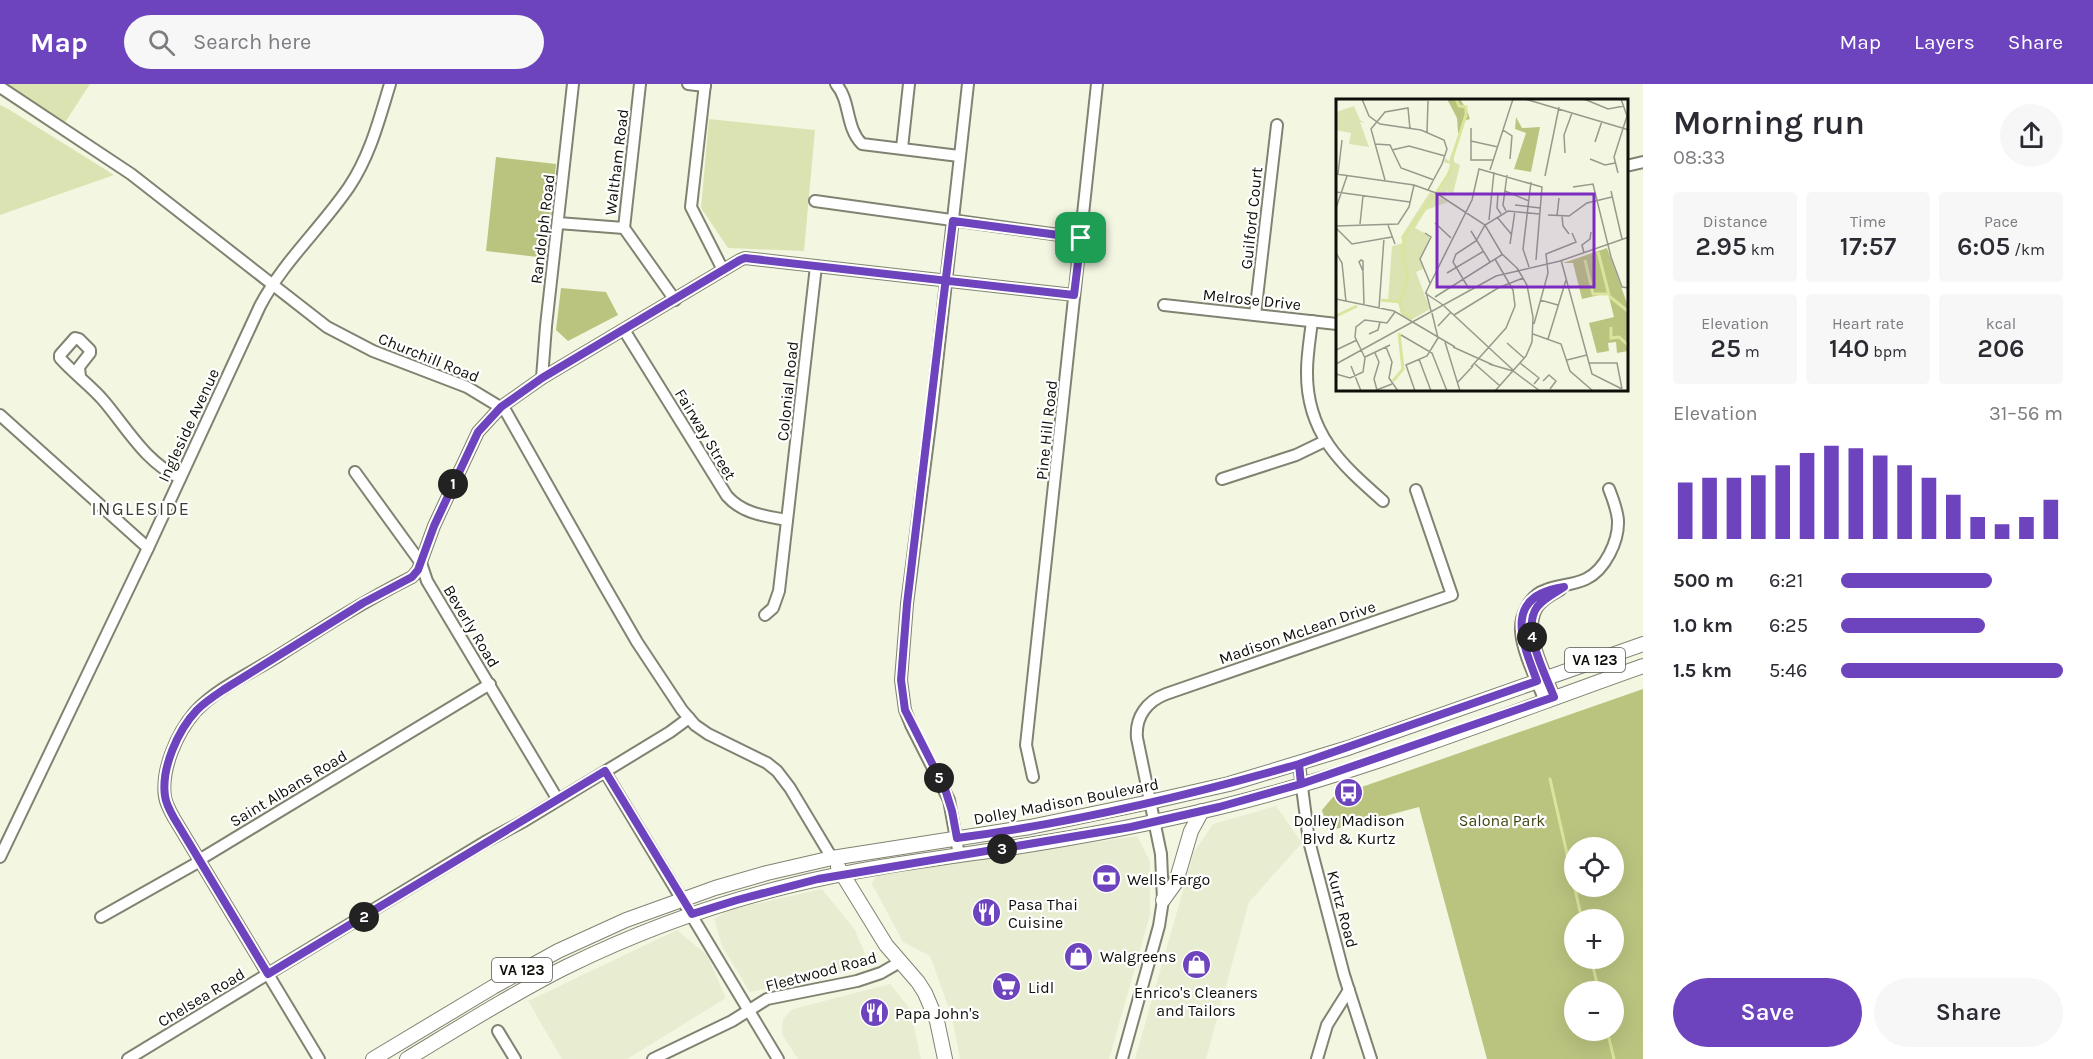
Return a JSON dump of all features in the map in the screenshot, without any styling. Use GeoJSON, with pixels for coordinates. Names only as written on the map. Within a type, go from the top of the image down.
{"type":"FeatureCollection","features":[{"type":"Feature","properties":{"kind":"main road","name":"Dolley Madison Boulevard"},"geometry":{"type":"LineString","coordinates":[[373,1059],[558,951],[609,927],[681,899],[749,877],[832,858],[1030,827],[1229,784],[1299,764],[1643,644]]}},
{"type":"Feature","properties":{"kind":"main road","name":"Dolley Madison Boulevard"},"geometry":{"type":"LineString","coordinates":[[407,1059],[515,994],[565,968],[616,944],[692,914],[770,890],[843,873],[1084,836],[1202,811],[1301,784],[1643,666]]}},
{"type":"Feature","properties":{"kind":"main road"},"geometry":{"type":"LineString","coordinates":[[1163,900],[1176,882],[1189,835],[1202,811]]}},
{"type":"Feature","properties":{"kind":"main road"},"geometry":{"type":"LineString","coordinates":[[832,858],[881,938],[918,982],[928,999],[945,1059]]}},
{"type":"Feature","properties":{"kind":"street","name":"Ingleside Avenue"},"geometry":{"type":"LineString","coordinates":[[0,857],[271,284],[328,214],[357,173],[368,153],[390,84]]}},
{"type":"Feature","properties":{"kind":"street","name":"Randolph Road"},"geometry":{"type":"LineString","coordinates":[[542,378],[573,84]]}},
{"type":"Feature","properties":{"kind":"street","name":"Waltham Road"},"geometry":{"type":"LineString","coordinates":[[640,84],[624,228],[675,300]]}},
{"type":"Feature","properties":{"kind":"street"},"geometry":{"type":"LineString","coordinates":[[688,84],[705,85],[691,207],[723,270]]}},
{"type":"Feature","properties":{"kind":"street"},"geometry":{"type":"LineString","coordinates":[[836,84],[842,91],[854,136],[862,144],[959,156]]}},
{"type":"Feature","properties":{"kind":"street"},"geometry":{"type":"LineString","coordinates":[[902,148],[909,84]]}},
{"type":"Feature","properties":{"kind":"street"},"geometry":{"type":"LineString","coordinates":[[959,855],[952,811],[945,789],[905,710],[901,680],[907,604],[968,84]]}},
{"type":"Feature","properties":{"kind":"street","name":"Pine Hill Road"},"geometry":{"type":"LineString","coordinates":[[1033,777],[1026,745],[1097,84]]}},
{"type":"Feature","properties":{"kind":"street","name":"Churchill Road"},"geometry":{"type":"LineString","coordinates":[[0,87],[131,174],[321,323],[350,341],[467,387],[501,407],[511,419],[637,642],[689,718],[716,739],[761,760],[777,771],[790,788],[832,858]]}},
{"type":"Feature","properties":{"kind":"street","name":"Guilford Court"},"geometry":{"type":"LineString","coordinates":[[1255,315],[1276,125]]}},
{"type":"Feature","properties":{"kind":"street"},"geometry":{"type":"LineString","coordinates":[[1628,166],[1643,162]]}},
{"type":"Feature","properties":{"kind":"street"},"geometry":{"type":"LineString","coordinates":[[814,201],[1081,238]]}},
{"type":"Feature","properties":{"kind":"street"},"geometry":{"type":"LineString","coordinates":[[558,223],[624,228]]}},
{"type":"Feature","properties":{"kind":"street"},"geometry":{"type":"LineString","coordinates":[[320,1059],[167,803],[164,786],[171,756],[190,718],[223,690],[363,603],[412,577],[421,563],[434,526],[478,432],[501,407],[542,378],[745,258],[1074,295]]}},
{"type":"Feature","properties":{"kind":"street","name":"Colonial Road"},"geometry":{"type":"LineString","coordinates":[[765,615],[777,599],[816,266]]}},
{"type":"Feature","properties":{"kind":"street","name":"Melrose Drive"},"geometry":{"type":"LineString","coordinates":[[1164,305],[1336,324]]}},
{"type":"Feature","properties":{"kind":"street"},"geometry":{"type":"LineString","coordinates":[[1312,321],[1307,370],[1311,408],[1325,441],[1335,455],[1383,501]]}},
{"type":"Feature","properties":{"kind":"street","name":"Fairway Street"},"geometry":{"type":"LineString","coordinates":[[624,330],[727,496],[744,510],[756,515],[788,520]]}},
{"type":"Feature","properties":{"kind":"street"},"geometry":{"type":"LineString","coordinates":[[80,377],[104,401],[141,448],[158,465],[180,477]]}},
{"type":"Feature","properties":{"kind":"street"},"geometry":{"type":"LineString","coordinates":[[0,415],[148,548]]}},
{"type":"Feature","properties":{"kind":"street"},"geometry":{"type":"LineString","coordinates":[[1222,479],[1296,455],[1325,441]]}},
{"type":"Feature","properties":{"kind":"street","name":"Beverly Road"},"geometry":{"type":"LineString","coordinates":[[355,472],[421,563],[427,581],[558,800]]}},
{"type":"Feature","properties":{"kind":"street"},"geometry":{"type":"LineString","coordinates":[[1549,699],[1533,639],[1532,622],[1541,602],[1564,587],[1591,576],[1612,549],[1618,518],[1609,489]]}},
{"type":"Feature","properties":{"kind":"street","name":"Madison McLean Drive"},"geometry":{"type":"LineString","coordinates":[[1150,802],[1136,727],[1142,712],[1155,699],[1452,595],[1416,490]]}},
{"type":"Feature","properties":{"kind":"street","name":"Saint Albans Road"},"geometry":{"type":"LineString","coordinates":[[101,917],[195,864],[490,684]]}},
{"type":"Feature","properties":{"kind":"street","name":"Chelsea Road"},"geometry":{"type":"LineString","coordinates":[[128,1059],[670,732],[689,718]]}},
{"type":"Feature","properties":{"kind":"street","name":"Kurtz Road"},"geometry":{"type":"LineString","coordinates":[[1299,764],[1309,841],[1349,990],[1371,1059]]}},
{"type":"Feature","properties":{"kind":"street"},"geometry":{"type":"LineString","coordinates":[[605,771],[777,1059]]}},
{"type":"Feature","properties":{"kind":"street"},"geometry":{"type":"LineString","coordinates":[[1122,1059],[1158,931],[1163,900],[1162,860],[1150,802]]}},
{"type":"Feature","properties":{"kind":"street","name":"Fleetwood Road"},"geometry":{"type":"LineString","coordinates":[[653,1059],[732,1021],[767,999],[857,981],[881,973],[900,962]]}},
{"type":"Feature","properties":{"kind":"street"},"geometry":{"type":"LineString","coordinates":[[1317,1059],[1327,1025],[1349,990]]}},
{"type":"Feature","properties":{"kind":"street"},"geometry":{"type":"LineString","coordinates":[[498,1031],[511,1057]]}},
{"type":"Feature","properties":{"kind":"shaded area"},"geometry":{"type":"Polygon","coordinates":[[[1276,806],[1302,843],[1249,902],[1206,1059],[1135,1059],[1194,852],[1213,824],[1276,806]]]}},
{"type":"Feature","properties":{"kind":"shaded area"},"geometry":{"type":"Polygon","coordinates":[[[1137,836],[1150,861],[1150,915],[1109,1059],[960,1059],[952,1017],[930,956],[903,942],[872,884],[876,875],[1137,836]]]}},
{"type":"Feature","properties":{"kind":"shaded area"},"geometry":{"type":"Polygon","coordinates":[[[822,889],[855,930],[868,961],[857,969],[750,992],[722,946],[714,919],[729,910],[822,889]]]}},
{"type":"Feature","properties":{"kind":"shaded area"},"geometry":{"type":"Polygon","coordinates":[[[677,930],[707,955],[726,998],[627,1059],[562,1059],[528,1001],[677,930]]]}},
{"type":"Feature","properties":{"kind":"shaded area"},"geometry":{"type":"Polygon","coordinates":[[[890,984],[910,1009],[921,1059],[798,1059],[782,1034],[783,1019],[793,1009],[890,984]]]}},
{"type":"Feature","properties":{"kind":"green space"},"geometry":{"type":"Polygon","coordinates":[[[0,84],[90,84],[64,124],[0,84]]]}},
{"type":"Feature","properties":{"kind":"green space"},"geometry":{"type":"Polygon","coordinates":[[[0,105],[10,110],[114,175],[0,215],[0,105]]]}},
{"type":"Feature","properties":{"kind":"green space"},"geometry":{"type":"Polygon","coordinates":[[[709,119],[815,130],[804,251],[728,248],[701,208],[709,119]]]}},
{"type":"Feature","properties":{"kind":"green space"},"geometry":{"type":"Polygon","coordinates":[[[496,157],[556,164],[546,258],[486,251],[496,157]]]}},
{"type":"Feature","properties":{"kind":"green space"},"geometry":{"type":"Polygon","coordinates":[[[561,288],[606,292],[618,315],[568,341],[556,330],[561,288]]]}},
{"type":"Feature","properties":{"kind":"green space","name":"Salona Park"},"geometry":{"type":"Polygon","coordinates":[[[1643,689],[1643,1059],[1487,1059],[1419,807],[1328,831],[1322,810],[1333,797],[1643,689]]]}},
{"type":"Feature","properties":{"kind":"waterway"},"geometry":{"type":"LineString","coordinates":[[1550,779],[1580,909]]}},
{"type":"Feature","properties":{"kind":"waterway"},"geometry":{"type":"LineString","coordinates":[[1594,969],[1596,981]]}},
{"type":"Feature","properties":{"kind":"waterway"},"geometry":{"type":"LineString","coordinates":[[1610,1041],[1614,1059]]}},
{"type":"Feature","properties":{"kind":"place","name":"Dolley Madison Blvd & Kurtz"},"geometry":{"type":"Point","coordinates":[1349,792]}},
{"type":"Feature","properties":{"kind":"place","name":"Wells Fargo"},"geometry":{"type":"Point","coordinates":[1106,879]}},
{"type":"Feature","properties":{"kind":"place","name":"Pasa Thai Cuisine"},"geometry":{"type":"Point","coordinates":[987,913]}},
{"type":"Feature","properties":{"kind":"place","name":"Walgreens"},"geometry":{"type":"Point","coordinates":[1079,956]}},
{"type":"Feature","properties":{"kind":"place","name":"Enrico's Cleaners and Tailors"},"geometry":{"type":"Point","coordinates":[1196,964]}},
{"type":"Feature","properties":{"kind":"place","name":"Lidl"},"geometry":{"type":"Point","coordinates":[1007,987]}},
{"type":"Feature","properties":{"kind":"place","name":"Papa John's"},"geometry":{"type":"Point","coordinates":[874,1013]}},
{"type":"Feature","properties":{"kind":"district","name":"INGLESIDE"},"geometry":{"type":"Point","coordinates":[141,509]}},
{"type":"Feature","properties":{"kind":"route"},"geometry":{"type":"LineString","coordinates":[[1081,238],[953,221],[946,281],[943,302],[922,495],[907,604],[901,680],[905,710],[945,789],[957,838],[1068,820],[1229,784],[1299,764],[1301,784],[1554,697],[1531,633],[1532,622],[1541,602],[1564,587],[1547,589],[1534,597],[1522,619],[1522,637],[1537,681],[1299,764],[1301,784],[1271,794],[1131,827],[1019,847],[843,873],[785,886],[692,914],[677,893],[605,771],[268,974],[174,818],[165,798],[166,772],[180,734],[197,710],[223,690],[363,603],[412,577],[418,570],[434,526],[478,432],[501,407],[516,395],[588,351],[745,258],[946,281],[1074,295],[1081,238]]}}]}
